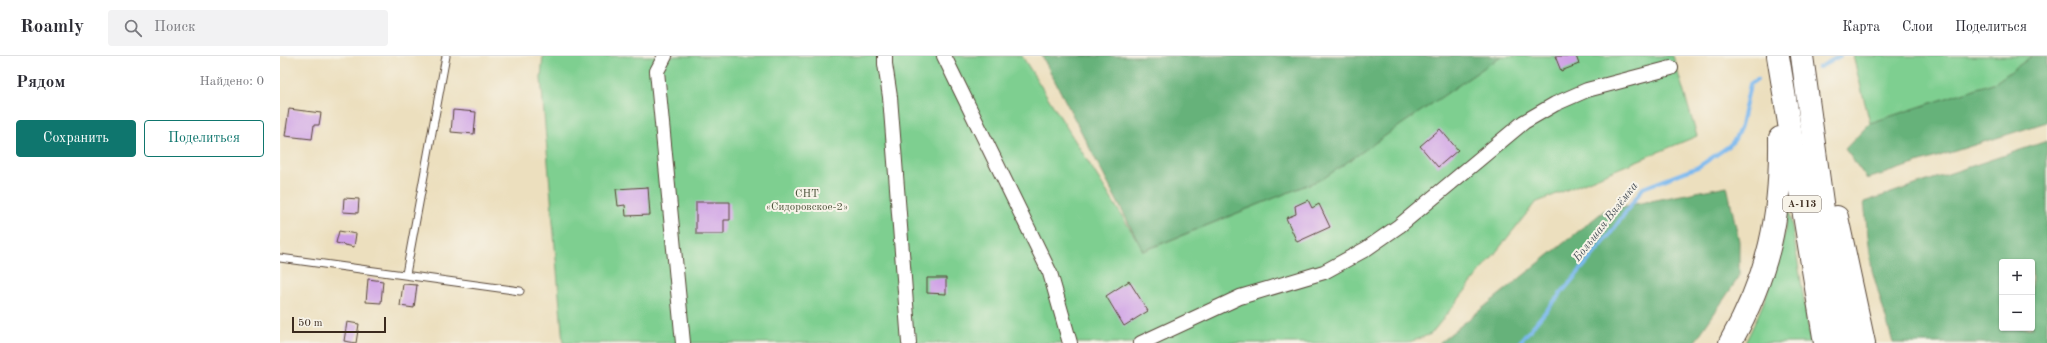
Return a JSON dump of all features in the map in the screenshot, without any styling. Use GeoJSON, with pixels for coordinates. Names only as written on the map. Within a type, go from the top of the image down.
{"type":"FeatureCollection","features":[{"type":"Feature","properties":{"kind":"highway","name":"А-113"},"geometry":{"type":"LineString","coordinates":[[1802,56],[1830,261],[1844,343]]}},
{"type":"Feature","properties":{"kind":"highway","name":"А-113"},"geometry":{"type":"LineString","coordinates":[[1778,60],[1826,343]]}},
{"type":"Feature","properties":{"kind":"highway"},"geometry":{"type":"LineString","coordinates":[[1730,343],[1759,284],[1774,229],[1781,166],[1778,60]]}},
{"type":"Feature","properties":{"kind":"highway"},"geometry":{"type":"LineString","coordinates":[[1808,97],[1854,292],[1864,343]]}},
{"type":"Feature","properties":{"kind":"street"},"geometry":{"type":"LineString","coordinates":[[665,56],[657,71],[683,343]]}},
{"type":"Feature","properties":{"kind":"street"},"geometry":{"type":"LineString","coordinates":[[885,56],[909,343]]}},
{"type":"Feature","properties":{"kind":"street"},"geometry":{"type":"LineString","coordinates":[[944,56],[1050,274],[1070,343]]}},
{"type":"Feature","properties":{"kind":"street"},"geometry":{"type":"LineString","coordinates":[[1142,343],[1240,297],[1324,272],[1366,249],[1399,226],[1524,122],[1555,104],[1587,90],[1670,68]]}},
{"type":"Feature","properties":{"kind":"lane"},"geometry":{"type":"LineString","coordinates":[[406,274],[446,56]]}},
{"type":"Feature","properties":{"kind":"lane"},"geometry":{"type":"LineString","coordinates":[[280,258],[406,274],[520,291]]}},
{"type":"Feature","properties":{"kind":"green space","name":"СНТ «Сидоровское-2»"},"geometry":{"type":"Polygon","coordinates":[[[543,56],[1022,56],[1144,251],[1324,178],[1501,56],[1673,56],[1697,136],[1535,203],[1431,334],[1407,343],[563,343],[541,78],[543,56]]]}},
{"type":"Feature","properties":{"kind":"green space"},"geometry":{"type":"Polygon","coordinates":[[[1042,56],[1501,56],[1324,178],[1143,251],[1042,56]]]}},
{"type":"Feature","properties":{"kind":"green space"},"geometry":{"type":"Polygon","coordinates":[[[1853,56],[2032,56],[1996,82],[1870,123],[1853,56]]]}},
{"type":"Feature","properties":{"kind":"green space"},"geometry":{"type":"Polygon","coordinates":[[[2032,56],[2047,56],[2047,122],[1867,179],[1845,149],[1870,123],[1996,82],[2032,56]]]}},
{"type":"Feature","properties":{"kind":"green space"},"geometry":{"type":"Polygon","coordinates":[[[2047,141],[2047,343],[1893,343],[1872,270],[1864,202],[2047,141]]]}},
{"type":"Feature","properties":{"kind":"green space"},"geometry":{"type":"Polygon","coordinates":[[[1727,186],[1739,241],[1739,277],[1694,343],[1439,343],[1605,210],[1727,186]]]}},
{"type":"Feature","properties":{"kind":"green space"},"geometry":{"type":"Polygon","coordinates":[[[1789,208],[1811,343],[1745,343],[1761,309],[1773,277],[1782,245],[1789,208]]]}},
{"type":"Feature","properties":{"kind":"building"},"geometry":{"type":"Polygon","coordinates":[[[1555,56],[1576,56],[1579,64],[1561,71],[1555,56]]]}},
{"type":"Feature","properties":{"kind":"building"},"geometry":{"type":"Polygon","coordinates":[[[289,109],[321,113],[319,125],[314,125],[312,139],[285,136],[289,109]]]}},
{"type":"Feature","properties":{"kind":"building"},"geometry":{"type":"Polygon","coordinates":[[[453,110],[476,112],[474,134],[451,132],[453,110]]]}},
{"type":"Feature","properties":{"kind":"building"},"geometry":{"type":"Polygon","coordinates":[[[1440,129],[1458,150],[1438,167],[1420,146],[1440,129]]]}},
{"type":"Feature","properties":{"kind":"building"},"geometry":{"type":"Polygon","coordinates":[[[648,187],[650,215],[626,216],[625,205],[618,206],[616,189],[648,187]]]}},
{"type":"Feature","properties":{"kind":"building"},"geometry":{"type":"Polygon","coordinates":[[[344,198],[359,199],[358,213],[343,212],[344,198]]]}},
{"type":"Feature","properties":{"kind":"building"},"geometry":{"type":"Polygon","coordinates":[[[1308,200],[1312,208],[1319,204],[1330,227],[1297,242],[1286,218],[1296,214],[1295,206],[1308,200]]]}},
{"type":"Feature","properties":{"kind":"building"},"geometry":{"type":"Polygon","coordinates":[[[696,202],[730,202],[730,220],[724,220],[724,234],[696,234],[696,202]]]}},
{"type":"Feature","properties":{"kind":"building"},"geometry":{"type":"Polygon","coordinates":[[[339,231],[356,234],[354,247],[336,243],[339,231]]]}},
{"type":"Feature","properties":{"kind":"building"},"geometry":{"type":"Polygon","coordinates":[[[927,278],[946,278],[946,294],[927,293],[927,278]]]}},
{"type":"Feature","properties":{"kind":"building"},"geometry":{"type":"Polygon","coordinates":[[[368,279],[383,281],[381,303],[366,302],[368,279]]]}},
{"type":"Feature","properties":{"kind":"building"},"geometry":{"type":"Polygon","coordinates":[[[1129,281],[1148,311],[1124,326],[1106,296],[1129,281]]]}},
{"type":"Feature","properties":{"kind":"building"},"geometry":{"type":"Polygon","coordinates":[[[403,284],[417,285],[414,308],[400,306],[403,284]]]}},
{"type":"Feature","properties":{"kind":"building"},"geometry":{"type":"Polygon","coordinates":[[[347,322],[359,324],[356,343],[344,341],[347,322]]]}},
{"type":"Feature","properties":{"kind":"waterway","name":"Большая Вязёмка"},"geometry":{"type":"LineString","coordinates":[[1818,68],[1840,56]]}},
{"type":"Feature","properties":{"kind":"waterway","name":"Большая Вязёмка"},"geometry":{"type":"LineString","coordinates":[[1519,343],[1605,241],[1643,188],[1698,167],[1729,146],[1735,139],[1741,126],[1750,84],[1757,79]]}}]}
